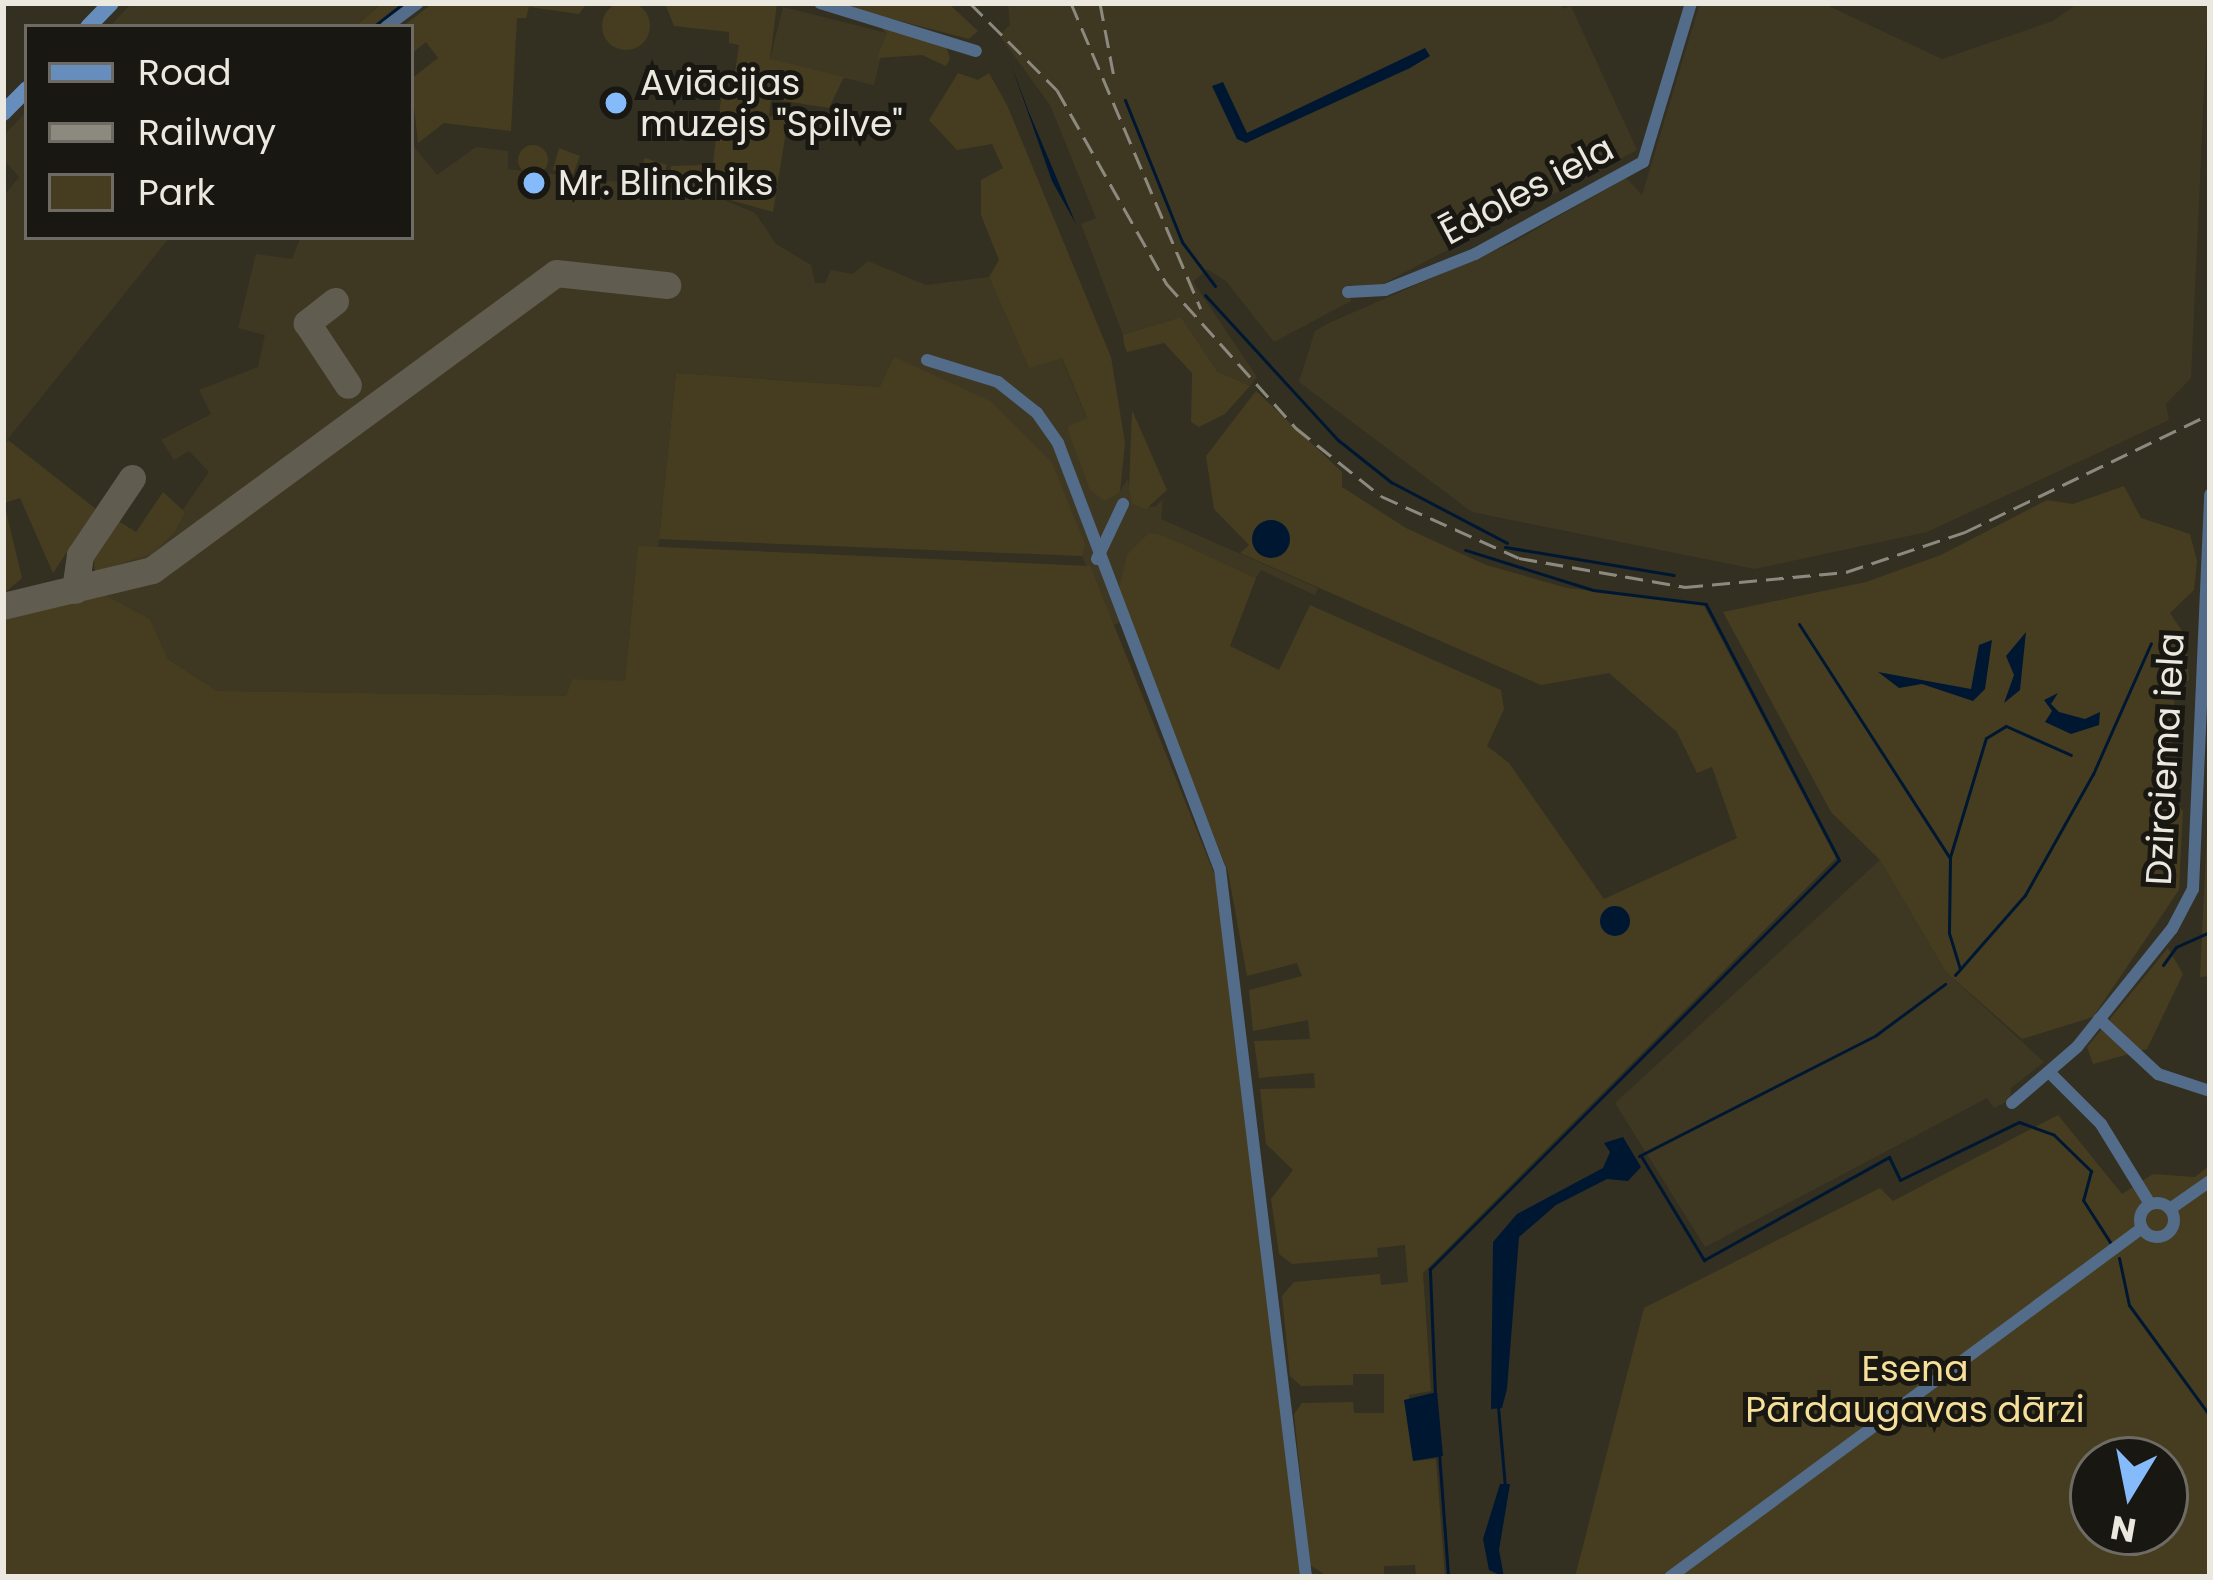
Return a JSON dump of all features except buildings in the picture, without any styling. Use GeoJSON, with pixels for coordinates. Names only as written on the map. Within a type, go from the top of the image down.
{"type":"FeatureCollection","features":[{"type":"Feature","properties":{"kind":"main road"},"geometry":{"type":"LineString","coordinates":[[3,113],[24,91]]}},
{"type":"Feature","properties":{"kind":"street"},"geometry":{"type":"LineString","coordinates":[[390,24],[418,3]]}},
{"type":"Feature","properties":{"kind":"street"},"geometry":{"type":"LineString","coordinates":[[820,3],[976,51]]}},
{"type":"Feature","properties":{"kind":"street","name":"Ēdoles iela"},"geometry":{"type":"LineString","coordinates":[[1348,292],[1385,290],[1475,254],[1643,162],[1690,3]]}},
{"type":"Feature","properties":{"kind":"street"},"geometry":{"type":"LineString","coordinates":[[927,360],[998,382],[1037,413],[1058,443],[1097,559],[1230,907],[1306,1577]]}},
{"type":"Feature","properties":{"kind":"street","name":"Dzirciema iela"},"geometry":{"type":"LineString","coordinates":[[2012,1103],[2099,1019],[2172,929],[2193,889],[2210,494]]}},
{"type":"Feature","properties":{"kind":"street"},"geometry":{"type":"LineString","coordinates":[[1097,559],[1123,504]]}},
{"type":"Feature","properties":{"kind":"street"},"geometry":{"type":"LineString","coordinates":[[2099,1019],[2158,1074],[2210,1091]]}},
{"type":"Feature","properties":{"kind":"street"},"geometry":{"type":"LineString","coordinates":[[2049,1072],[2101,1124],[2146,1204],[2141,1232]]}},
{"type":"Feature","properties":{"kind":"street"},"geometry":{"type":"LineString","coordinates":[[1670,1577],[2141,1232],[2167,1233],[2174,1210],[2210,1181]]}},
{"type":"Feature","properties":{"kind":"street"},"geometry":{"type":"LineString","coordinates":[[2146,1204],[2174,1210]]}},
{"type":"Feature","properties":{"kind":"shaded area"},"geometry":{"type":"Polygon","coordinates":[[[132,3],[383,3],[357,24],[112,24],[132,3]]]}},
{"type":"Feature","properties":{"kind":"shaded area"},"geometry":{"type":"Polygon","coordinates":[[[1008,3],[1562,3],[1562,9],[1571,6],[1637,150],[1377,287],[1348,285],[1351,301],[1274,342],[1226,281],[1207,269],[1193,282],[1257,377],[1250,386],[1217,371],[1181,317],[1123,335],[1081,224],[1096,218],[1050,105],[999,35],[1010,25],[1008,3]]]}},
{"type":"Feature","properties":{"kind":"shaded area"},"geometry":{"type":"Polygon","coordinates":[[[1700,3],[1822,3],[1942,59],[2053,21],[2078,3],[2208,3],[2191,378],[2166,404],[2169,420],[1927,532],[1755,569],[1472,512],[1299,382],[1315,331],[1329,323],[1512,243],[1626,178],[1642,195],[1700,3]]]}},
{"type":"Feature","properties":{"kind":"shaded area"},"geometry":{"type":"Polygon","coordinates":[[[783,7],[887,33],[874,85],[770,59],[783,7]]]}},
{"type":"Feature","properties":{"kind":"shaded area"},"geometry":{"type":"Polygon","coordinates":[[[24,114],[24,240],[168,240],[3,445],[3,197],[19,177],[3,159],[3,136],[24,114]]]}},
{"type":"Feature","properties":{"kind":"shaded area"},"geometry":{"type":"Polygon","coordinates":[[[414,147],[437,175],[476,147],[508,151],[508,169],[705,192],[755,213],[776,244],[811,265],[815,283],[825,283],[831,270],[853,274],[868,261],[926,285],[989,277],[1029,368],[1061,357],[1087,419],[1067,428],[1120,491],[1128,479],[1132,504],[1155,507],[1163,499],[1161,519],[1318,588],[1315,595],[1261,570],[1256,578],[1165,536],[1129,620],[1113,625],[1082,556],[881,387],[676,373],[658,548],[638,547],[625,682],[572,679],[566,696],[217,691],[168,659],[150,619],[104,601],[95,572],[152,554],[209,472],[189,451],[174,460],[161,440],[211,414],[199,390],[258,367],[265,335],[238,328],[256,254],[292,259],[300,240],[414,240],[414,147]]]}},
{"type":"Feature","properties":{"kind":"shaded area"},"geometry":{"type":"Polygon","coordinates":[[[1880,860],[1946,972],[2044,1062],[2011,1088],[2010,1100],[1994,1108],[1987,1098],[1705,1247],[1615,1103],[1880,860]]]}},
{"type":"Feature","properties":{"kind":"green space"},"geometry":{"type":"Polygon","coordinates":[[[626,2],[643,9],[650,26],[643,43],[626,50],[609,43],[602,26],[609,9],[626,2]]]}},
{"type":"Feature","properties":{"kind":"green space"},"geometry":{"type":"Polygon","coordinates":[[[383,3],[410,3],[384,24],[358,24],[383,3]]]}},
{"type":"Feature","properties":{"kind":"green space"},"geometry":{"type":"Polygon","coordinates":[[[433,3],[587,3],[579,14],[529,7],[526,18],[517,18],[511,131],[444,123],[418,143],[414,77],[438,58],[426,42],[414,52],[414,24],[406,24],[433,3]]]}},
{"type":"Feature","properties":{"kind":"green space"},"geometry":{"type":"Polygon","coordinates":[[[665,3],[777,3],[770,59],[844,77],[829,108],[771,99],[769,116],[788,119],[773,212],[709,194],[722,91],[732,92],[739,45],[729,43],[729,32],[674,26],[665,3]]]}},
{"type":"Feature","properties":{"kind":"green space"},"geometry":{"type":"Polygon","coordinates":[[[831,3],[948,3],[978,31],[969,39],[831,3]]]}},
{"type":"Feature","properties":{"kind":"green space"},"geometry":{"type":"Polygon","coordinates":[[[880,27],[946,46],[950,59],[946,66],[922,55],[877,58],[887,33],[880,27]]]}},
{"type":"Feature","properties":{"kind":"green space"},"geometry":{"type":"Polygon","coordinates":[[[958,73],[978,80],[989,73],[1007,105],[1111,357],[1125,443],[1120,492],[1105,501],[1090,490],[1067,427],[1087,418],[1062,358],[1029,368],[989,277],[999,260],[981,215],[981,180],[1003,168],[992,144],[957,150],[929,120],[958,73]]]}},
{"type":"Feature","properties":{"kind":"green space"},"geometry":{"type":"Polygon","coordinates":[[[533,145],[548,160],[533,175],[518,160],[533,145]]]}},
{"type":"Feature","properties":{"kind":"green space"},"geometry":{"type":"Polygon","coordinates":[[[559,148],[580,156],[573,175],[553,170],[559,148]]]}},
{"type":"Feature","properties":{"kind":"green space"},"geometry":{"type":"Polygon","coordinates":[[[645,158],[667,165],[660,187],[638,180],[645,158]]]}},
{"type":"Feature","properties":{"kind":"green space"},"geometry":{"type":"Polygon","coordinates":[[[702,165],[699,191],[669,184],[671,166],[702,165]]]}},
{"type":"Feature","properties":{"kind":"green space"},"geometry":{"type":"Polygon","coordinates":[[[1181,317],[1217,371],[1250,386],[1225,414],[1199,427],[1191,422],[1192,373],[1164,343],[1127,352],[1124,344],[1123,335],[1181,317]]]}},
{"type":"Feature","properties":{"kind":"green space"},"geometry":{"type":"Polygon","coordinates":[[[894,357],[990,401],[1052,463],[1085,544],[1082,556],[659,539],[676,373],[880,387],[894,357]]]}},
{"type":"Feature","properties":{"kind":"green space"},"geometry":{"type":"Polygon","coordinates":[[[1256,391],[1342,472],[1342,487],[1406,528],[1486,565],[1567,588],[1703,604],[1836,858],[1423,1273],[1431,1391],[1409,1395],[1413,1461],[1436,1459],[1445,1577],[1416,1577],[1415,1565],[1384,1566],[1384,1574],[1324,1574],[1310,1565],[1294,1414],[1302,1403],[1353,1402],[1354,1413],[1384,1413],[1384,1374],[1353,1374],[1353,1385],[1301,1386],[1290,1376],[1282,1296],[1294,1282],[1380,1274],[1381,1285],[1408,1282],[1405,1245],[1377,1248],[1378,1257],[1292,1264],[1279,1254],[1271,1199],[1293,1170],[1266,1144],[1260,1089],[1315,1088],[1314,1073],[1259,1078],[1254,1041],[1310,1039],[1308,1020],[1253,1031],[1249,990],[1302,976],[1297,963],[1247,976],[1228,872],[1118,593],[1127,555],[1149,533],[1256,578],[1230,646],[1279,670],[1310,605],[1501,690],[1504,709],[1487,746],[1509,763],[1604,899],[1737,838],[1712,767],[1697,773],[1677,732],[1609,673],[1541,685],[1240,553],[1249,545],[1214,509],[1206,456],[1256,391]]]}},
{"type":"Feature","properties":{"kind":"green space"},"geometry":{"type":"Polygon","coordinates":[[[1132,410],[1167,490],[1146,509],[1132,504],[1129,489],[1132,410]]]}},
{"type":"Feature","properties":{"kind":"green space"},"geometry":{"type":"Polygon","coordinates":[[[8,440],[96,509],[53,573],[20,498],[4,503],[22,578],[3,594],[3,445],[8,440]]]}},
{"type":"Feature","properties":{"kind":"green space"},"geometry":{"type":"Polygon","coordinates":[[[2124,486],[2141,518],[2190,534],[2197,561],[2194,590],[2170,613],[2186,637],[2189,680],[2176,689],[2170,734],[2180,769],[2164,771],[2162,791],[2183,811],[2179,890],[2093,1017],[2022,1039],[1946,972],[1880,860],[1831,812],[1723,612],[1866,582],[1941,555],[2047,500],[2073,504],[2124,486]]]}},
{"type":"Feature","properties":{"kind":"green space"},"geometry":{"type":"Polygon","coordinates":[[[163,492],[185,512],[174,533],[152,554],[95,572],[93,552],[115,519],[136,532],[163,492]]]}},
{"type":"Feature","properties":{"kind":"green space"},"geometry":{"type":"Polygon","coordinates":[[[638,546],[1090,566],[1214,873],[1224,916],[1300,1577],[3,1577],[3,616],[102,594],[150,619],[168,659],[217,691],[566,696],[572,679],[625,681],[638,546]]]}},
{"type":"Feature","properties":{"kind":"green space"},"geometry":{"type":"Polygon","coordinates":[[[2207,830],[2210,976],[2200,977],[2207,830]]]}},
{"type":"Feature","properties":{"kind":"green space"},"geometry":{"type":"Polygon","coordinates":[[[2168,948],[2183,974],[2147,1049],[2093,1064],[2087,1047],[2168,948]]]}},
{"type":"Feature","properties":{"kind":"green space","name":"Esena Pārdaugavas dārzi"},"geometry":{"type":"Polygon","coordinates":[[[2058,1115],[2122,1194],[2153,1174],[2195,1177],[2210,1165],[2210,1577],[1575,1577],[1644,1308],[1880,1188],[1893,1201],[2058,1115]]]}},
{"type":"Feature","properties":{"kind":"water"},"geometry":{"type":"Polygon","coordinates":[[[1425,48],[1430,56],[1410,68],[1246,143],[1237,139],[1212,86],[1223,82],[1247,133],[1425,48]]]}},
{"type":"Feature","properties":{"kind":"water"},"geometry":{"type":"Polygon","coordinates":[[[1011,64],[1028,110],[1076,224],[1052,181],[1011,64]]]}},
{"type":"Feature","properties":{"kind":"water"},"geometry":{"type":"Polygon","coordinates":[[[1271,520],[1285,525],[1290,539],[1285,553],[1271,558],[1257,553],[1252,539],[1257,525],[1271,520]]]}},
{"type":"Feature","properties":{"kind":"water"},"geometry":{"type":"Polygon","coordinates":[[[2026,632],[2020,690],[2004,703],[2014,675],[2006,656],[2026,632]]]}},
{"type":"Feature","properties":{"kind":"water"},"geometry":{"type":"Polygon","coordinates":[[[1992,640],[1985,689],[1973,701],[1922,684],[1899,688],[1878,672],[1971,689],[1979,645],[1992,640]]]}},
{"type":"Feature","properties":{"kind":"water"},"geometry":{"type":"Polygon","coordinates":[[[2058,693],[2051,704],[2059,712],[2085,719],[2100,712],[2099,725],[2071,734],[2045,722],[2052,711],[2044,700],[2058,693]]]}},
{"type":"Feature","properties":{"kind":"water"},"geometry":{"type":"Polygon","coordinates":[[[1615,906],[1626,910],[1630,921],[1626,932],[1615,936],[1604,932],[1600,921],[1604,910],[1615,906]]]}},
{"type":"Feature","properties":{"kind":"water"},"geometry":{"type":"Polygon","coordinates":[[[1623,1137],[1641,1167],[1628,1181],[1607,1179],[1556,1205],[1519,1237],[1507,1389],[1502,1408],[1491,1409],[1493,1242],[1517,1214],[1603,1168],[1610,1152],[1604,1143],[1623,1137]]]}},
{"type":"Feature","properties":{"kind":"water"},"geometry":{"type":"Polygon","coordinates":[[[1437,1392],[1443,1456],[1413,1461],[1404,1400],[1437,1392]]]}},
{"type":"Feature","properties":{"kind":"water"},"geometry":{"type":"Polygon","coordinates":[[[1500,1484],[1510,1484],[1499,1550],[1504,1577],[1489,1570],[1483,1539],[1500,1484]]]}},
{"type":"Feature","properties":{"kind":"waterway"},"geometry":{"type":"LineString","coordinates":[[377,24],[404,3]]}},
{"type":"Feature","properties":{"kind":"waterway"},"geometry":{"type":"LineString","coordinates":[[1125,100],[1182,242],[1215,286]]}},
{"type":"Feature","properties":{"kind":"waterway"},"geometry":{"type":"LineString","coordinates":[[1205,295],[1338,440],[1391,482],[1507,543]]}},
{"type":"Feature","properties":{"kind":"waterway"},"geometry":{"type":"LineString","coordinates":[[1505,547],[1674,575]]}},
{"type":"Feature","properties":{"kind":"waterway"},"geometry":{"type":"LineString","coordinates":[[1435,1396],[1430,1269],[1839,860],[1706,604],[1593,590],[1465,550]]}},
{"type":"Feature","properties":{"kind":"waterway"},"geometry":{"type":"LineString","coordinates":[[1799,624],[1950,858],[1949,933],[1960,968]]}},
{"type":"Feature","properties":{"kind":"waterway"},"geometry":{"type":"LineString","coordinates":[[1955,975],[2025,895],[2093,774],[2151,643]]}},
{"type":"Feature","properties":{"kind":"waterway"},"geometry":{"type":"LineString","coordinates":[[1950,857],[1986,738],[2006,726],[2071,755]]}},
{"type":"Feature","properties":{"kind":"waterway"},"geometry":{"type":"LineString","coordinates":[[2163,965],[2176,947],[2210,932]]}},
{"type":"Feature","properties":{"kind":"waterway"},"geometry":{"type":"LineString","coordinates":[[1639,1156],[1876,1035],[1945,984]]}},
{"type":"Feature","properties":{"kind":"waterway"},"geometry":{"type":"LineString","coordinates":[[1641,1156],[1704,1260],[1889,1157],[1900,1180],[2019,1122],[2054,1135],[2091,1171],[2083,1200],[2110,1242]]}},
{"type":"Feature","properties":{"kind":"waterway"},"geometry":{"type":"LineString","coordinates":[[2119,1258],[2129,1305],[2210,1416]]}},
{"type":"Feature","properties":{"kind":"waterway"},"geometry":{"type":"LineString","coordinates":[[1498,1407],[1505,1487]]}},
{"type":"Feature","properties":{"kind":"waterway"},"geometry":{"type":"LineString","coordinates":[[1439,1453],[1448,1577]]}},
{"type":"Feature","properties":{"kind":"taxiway"},"geometry":{"type":"LineString","coordinates":[[3,606],[152,570],[556,273],[667,285]]}},
{"type":"Feature","properties":{"kind":"taxiway"},"geometry":{"type":"LineString","coordinates":[[335,301],[307,323],[348,385]]}},
{"type":"Feature","properties":{"kind":"taxiway"},"geometry":{"type":"LineString","coordinates":[[75,590],[80,555],[132,478]]}},
{"type":"Feature","properties":{"kind":"railway"},"geometry":{"type":"LineString","coordinates":[[970,3],[1057,90],[1166,283],[1296,428],[1381,496],[1519,558],[1685,587],[1846,572],[1965,532],[2210,414]]}},
{"type":"Feature","properties":{"kind":"railway"},"geometry":{"type":"LineString","coordinates":[[1071,3],[1201,309]]}},
{"type":"Feature","properties":{"kind":"railway"},"geometry":{"type":"LineString","coordinates":[[1100,3],[1114,77]]}},
{"type":"Feature","properties":{"kind":"place","name":"Aviācijas muzejs \"Spilve\""},"geometry":{"type":"Point","coordinates":[616,103]}},
{"type":"Feature","properties":{"kind":"place","name":"Mr. Blinchiks"},"geometry":{"type":"Point","coordinates":[534,183]}}]}
